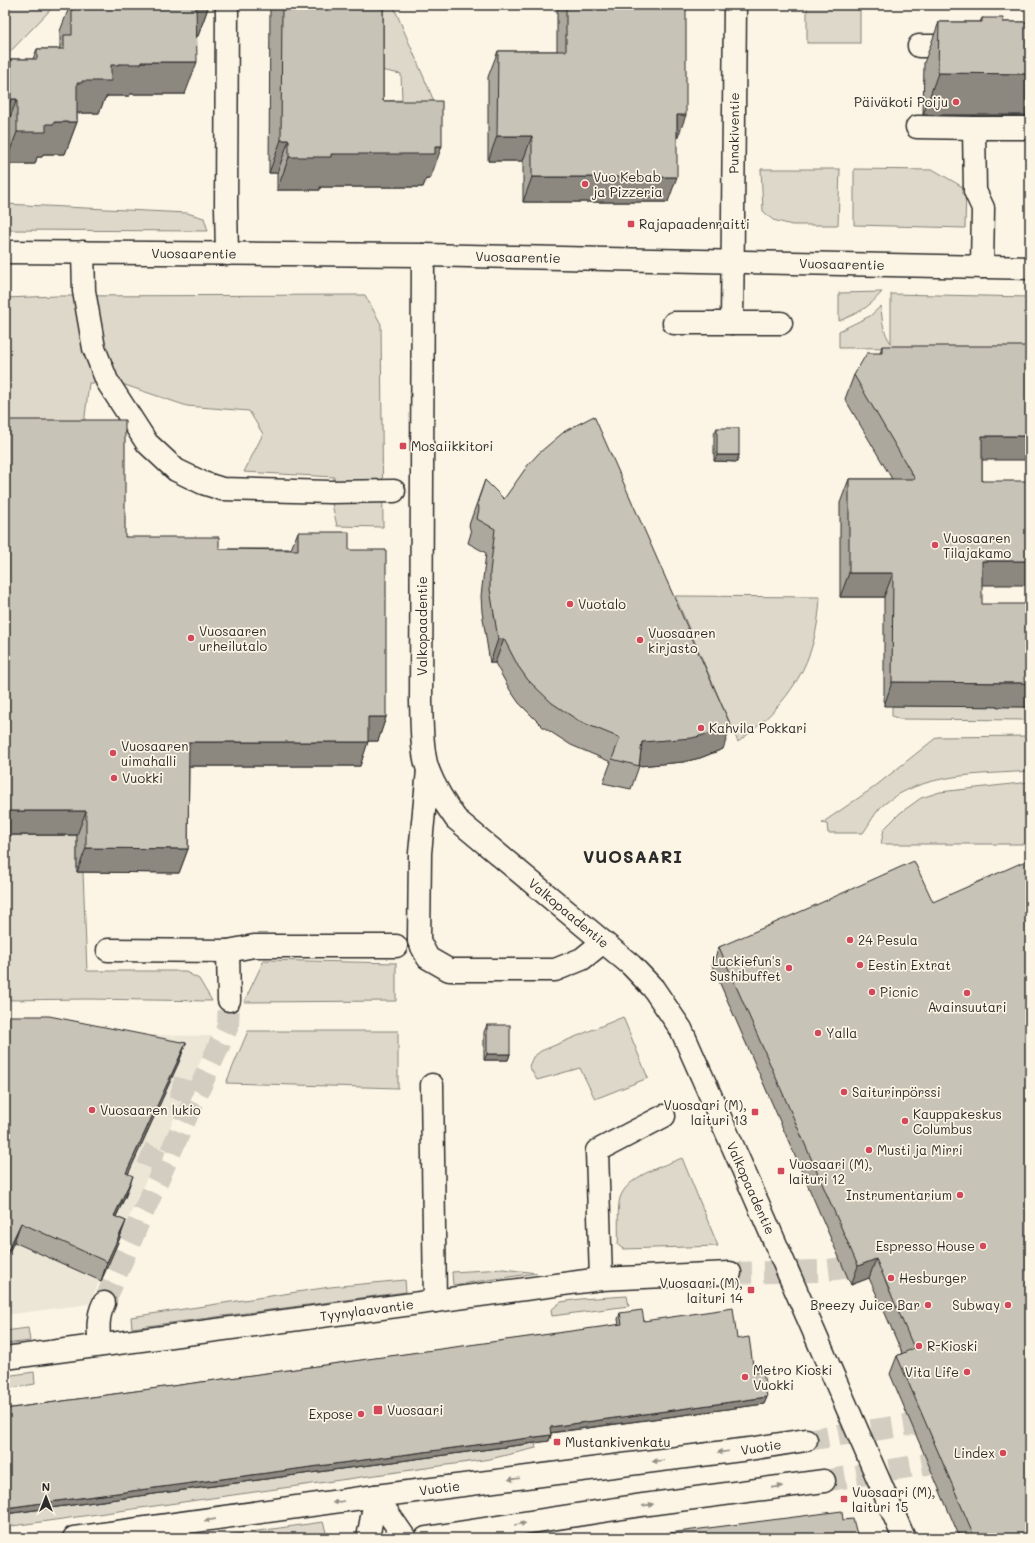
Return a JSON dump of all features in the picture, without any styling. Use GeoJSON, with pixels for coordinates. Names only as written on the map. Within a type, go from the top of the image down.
{"type":"FeatureCollection","features":[{"type":"Feature","properties":{"kind":"street"},"geometry":{"type":"LineString","coordinates":[[227,5],[227,254]]}},
{"type":"Feature","properties":{"kind":"street","name":"Punakiventie"},"geometry":{"type":"LineString","coordinates":[[732,323],[735,5]]}},
{"type":"Feature","properties":{"kind":"street"},"geometry":{"type":"LineString","coordinates":[[919,46],[982,46]]}},
{"type":"Feature","properties":{"kind":"street"},"geometry":{"type":"LineString","coordinates":[[917,127],[1030,128]]}},
{"type":"Feature","properties":{"kind":"street"},"geometry":{"type":"LineString","coordinates":[[974,128],[975,191],[984,208],[982,267]]}},
{"type":"Feature","properties":{"kind":"street","name":"Vuosaarentie"},"geometry":{"type":"LineString","coordinates":[[5,252],[423,255],[1030,268]]}},
{"type":"Feature","properties":{"kind":"street"},"geometry":{"type":"LineString","coordinates":[[83,252],[84,291],[94,348],[107,381],[147,443],[176,470],[204,483],[222,489],[330,492],[394,491]]}},
{"type":"Feature","properties":{"kind":"street","name":"Valkopaadentie"},"geometry":{"type":"LineString","coordinates":[[423,255],[421,702],[423,741],[428,769],[441,798],[456,819],[631,965],[653,988],[681,1030],[904,1538]]}},
{"type":"Feature","properties":{"kind":"street"},"geometry":{"type":"LineString","coordinates":[[674,323],[781,323]]}},
{"type":"Feature","properties":{"kind":"street"},"geometry":{"type":"LineString","coordinates":[[428,769],[420,853],[419,941],[428,958],[449,970],[555,970],[582,959],[603,942]]}},
{"type":"Feature","properties":{"kind":"street"},"geometry":{"type":"LineString","coordinates":[[108,950],[228,951],[254,946],[396,946]]}},
{"type":"Feature","properties":{"kind":"street"},"geometry":{"type":"LineString","coordinates":[[228,951],[229,1000]]}},
{"type":"Feature","properties":{"kind":"street"},"geometry":{"type":"LineString","coordinates":[[432,1084],[435,1301]]}},
{"type":"Feature","properties":{"kind":"street"},"geometry":{"type":"LineString","coordinates":[[601,1279],[597,1151],[664,1116]]}},
{"type":"Feature","properties":{"kind":"street","name":"Tyynylaavantie"},"geometry":{"type":"LineString","coordinates":[[5,1358],[601,1279],[730,1273]]}},
{"type":"Feature","properties":{"kind":"street"},"geometry":{"type":"LineString","coordinates":[[100,1345],[98,1327],[100,1312],[104,1303]]}},
{"type":"Feature","properties":{"kind":"street","name":"Vuotie"},"geometry":{"type":"LineString","coordinates":[[74,1538],[376,1496],[734,1451],[806,1440]]}},
{"type":"Feature","properties":{"kind":"street"},"geometry":{"type":"LineString","coordinates":[[426,1538],[642,1505],[824,1480]]}},
{"type":"Feature","properties":{"kind":"street"},"geometry":{"type":"LineString","coordinates":[[368,1538],[376,1496]]}},
{"type":"Feature","properties":{"kind":"street"},"geometry":{"type":"LineString","coordinates":[[376,1496],[405,1538]]}},
{"type":"Feature","properties":{"kind":"shaded area"},"geometry":{"type":"Polygon","coordinates":[[[5,5],[55,5],[5,57],[5,5]]]}},
{"type":"Feature","properties":{"kind":"shaded area"},"geometry":{"type":"Polygon","coordinates":[[[377,5],[393,5],[439,113],[379,101],[402,100],[401,74],[375,69],[377,5]]]}},
{"type":"Feature","properties":{"kind":"shaded area"},"geometry":{"type":"Polygon","coordinates":[[[807,5],[860,5],[860,43],[807,43],[807,5]]]}},
{"type":"Feature","properties":{"kind":"shaded area"},"geometry":{"type":"Polygon","coordinates":[[[761,169],[840,169],[838,225],[792,225],[773,220],[763,211],[761,169]]]}},
{"type":"Feature","properties":{"kind":"shaded area"},"geometry":{"type":"Polygon","coordinates":[[[854,169],[934,170],[966,189],[965,228],[854,225],[854,169]]]}},
{"type":"Feature","properties":{"kind":"shaded area"},"geometry":{"type":"Polygon","coordinates":[[[5,204],[187,213],[204,218],[208,231],[5,230],[5,204]]]}},
{"type":"Feature","properties":{"kind":"shaded area"},"geometry":{"type":"Polygon","coordinates":[[[882,292],[863,310],[839,321],[839,293],[882,292]]]}},
{"type":"Feature","properties":{"kind":"shaded area"},"geometry":{"type":"Polygon","coordinates":[[[891,294],[1030,297],[1030,347],[839,348],[839,331],[870,316],[881,306],[882,321],[888,339],[891,343],[891,294]]]}},
{"type":"Feature","properties":{"kind":"shaded area"},"geometry":{"type":"Polygon","coordinates":[[[365,295],[381,324],[383,527],[337,526],[332,504],[334,477],[244,472],[263,434],[249,411],[187,406],[119,383],[89,383],[83,433],[5,434],[5,298],[57,296],[365,295]]]}},
{"type":"Feature","properties":{"kind":"shaded area"},"geometry":{"type":"Polygon","coordinates":[[[675,596],[820,597],[818,621],[813,642],[806,662],[797,680],[772,712],[738,742],[675,596]]]}},
{"type":"Feature","properties":{"kind":"shaded area"},"geometry":{"type":"Polygon","coordinates":[[[892,706],[1030,707],[1030,720],[899,719],[892,716],[892,706]]]}},
{"type":"Feature","properties":{"kind":"shaded area"},"geometry":{"type":"Polygon","coordinates":[[[1030,736],[1030,771],[953,777],[916,786],[899,794],[883,805],[863,833],[828,833],[827,824],[822,823],[873,788],[937,737],[1030,736]]]}},
{"type":"Feature","properties":{"kind":"shaded area"},"geometry":{"type":"Polygon","coordinates":[[[1030,782],[1030,844],[881,844],[884,829],[900,813],[921,798],[940,792],[1030,782]]]}},
{"type":"Feature","properties":{"kind":"shaded area"},"geometry":{"type":"Polygon","coordinates":[[[5,835],[77,835],[77,872],[83,872],[87,971],[184,971],[199,979],[212,1001],[87,999],[5,1000],[5,835]]]}},
{"type":"Feature","properties":{"kind":"shaded area"},"geometry":{"type":"Polygon","coordinates":[[[264,960],[396,963],[396,1001],[244,1002],[264,960]]]}},
{"type":"Feature","properties":{"kind":"shaded area"},"geometry":{"type":"Polygon","coordinates":[[[623,1017],[648,1078],[595,1099],[580,1068],[537,1080],[529,1066],[533,1057],[541,1051],[623,1017]]]}},
{"type":"Feature","properties":{"kind":"shaded area"},"geometry":{"type":"Polygon","coordinates":[[[248,1031],[398,1031],[398,1088],[226,1083],[248,1031]]]}},
{"type":"Feature","properties":{"kind":"shaded area","name":"Vuosaaren lukio"},"geometry":{"type":"Polygon","coordinates":[[[77,1034],[212,1036],[89,1304],[5,1315],[5,1035],[77,1034]]]}},
{"type":"Feature","properties":{"kind":"shaded area"},"geometry":{"type":"Polygon","coordinates":[[[682,1158],[718,1246],[623,1249],[618,1245],[618,1213],[620,1198],[624,1190],[646,1173],[682,1158]]]}},
{"type":"Feature","properties":{"kind":"shaded area"},"geometry":{"type":"Polygon","coordinates":[[[503,1269],[537,1273],[453,1285],[452,1272],[503,1269]]]}},
{"type":"Feature","properties":{"kind":"shaded area"},"geometry":{"type":"Polygon","coordinates":[[[405,1280],[406,1292],[132,1328],[131,1317],[330,1287],[405,1280]]]}},
{"type":"Feature","properties":{"kind":"shaded area"},"geometry":{"type":"Polygon","coordinates":[[[627,1296],[629,1306],[552,1316],[551,1310],[561,1302],[580,1299],[627,1296]]]}},
{"type":"Feature","properties":{"kind":"shaded area"},"geometry":{"type":"Polygon","coordinates":[[[28,1328],[30,1341],[5,1344],[5,1331],[28,1328]]]}},
{"type":"Feature","properties":{"kind":"shaded area"},"geometry":{"type":"Polygon","coordinates":[[[34,1372],[35,1384],[5,1389],[5,1376],[34,1372]]]}},
{"type":"Feature","properties":{"kind":"shaded area"},"geometry":{"type":"Polygon","coordinates":[[[535,1443],[536,1448],[490,1459],[5,1527],[5,1514],[535,1443]]]}},
{"type":"Feature","properties":{"kind":"shaded area"},"geometry":{"type":"Polygon","coordinates":[[[323,1522],[326,1532],[323,1535],[307,1538],[207,1538],[323,1522]]]}},
{"type":"Feature","properties":{"kind":"building"},"geometry":{"type":"Polygon","coordinates":[[[72,5],[196,5],[197,62],[141,62],[141,64],[111,65],[111,81],[82,81],[82,83],[77,83],[77,122],[54,122],[54,124],[46,124],[46,132],[17,132],[17,99],[11,99],[11,59],[37,59],[37,49],[64,49],[64,35],[72,35],[72,5]]]}},
{"type":"Feature","properties":{"kind":"building"},"geometry":{"type":"Polygon","coordinates":[[[282,5],[383,5],[383,101],[442,101],[442,146],[435,146],[435,154],[331,154],[331,157],[289,157],[289,140],[281,140],[282,5]]]}},
{"type":"Feature","properties":{"kind":"building"},"geometry":{"type":"Polygon","coordinates":[[[566,5],[686,5],[686,115],[677,115],[677,177],[532,177],[532,136],[497,136],[498,51],[566,51],[566,5]]]}},
{"type":"Feature","properties":{"kind":"building"},"geometry":{"type":"Polygon","coordinates":[[[982,18],[1003,18],[1003,22],[1030,22],[1030,74],[938,73],[939,22],[982,22],[982,18]]]}},
{"type":"Feature","properties":{"kind":"building","name":"Vuosaaren Tilajakamo"},"geometry":{"type":"Polygon","coordinates":[[[882,346],[1030,346],[1030,436],[982,436],[982,481],[1030,481],[1030,561],[982,561],[982,604],[1030,604],[1030,683],[892,682],[893,573],[849,573],[849,479],[915,479],[854,375],[867,353],[882,353],[882,346]]]}},
{"type":"Feature","properties":{"kind":"building","name":"Vuotalo"},"geometry":{"type":"Polygon","coordinates":[[[594,416],[731,726],[692,738],[642,742],[639,766],[612,759],[620,738],[579,721],[552,703],[528,680],[518,666],[504,639],[498,639],[490,589],[490,572],[495,529],[477,519],[479,509],[478,501],[485,480],[504,499],[528,465],[539,453],[565,431],[594,416]]]}},
{"type":"Feature","properties":{"kind":"building","name":"Vuosaaren urheilutalo"},"geometry":{"type":"Polygon","coordinates":[[[5,420],[125,420],[125,537],[219,537],[219,549],[298,550],[298,532],[349,532],[349,550],[386,550],[386,717],[368,717],[368,742],[189,742],[188,849],[86,848],[86,811],[5,811],[5,420]]]}},
{"type":"Feature","properties":{"kind":"building"},"geometry":{"type":"Polygon","coordinates":[[[717,428],[739,428],[739,455],[717,455],[717,428]]]}},
{"type":"Feature","properties":{"kind":"building","name":"Kauppakeskus Columbus"},"geometry":{"type":"Polygon","coordinates":[[[1030,859],[1030,1538],[975,1538],[897,1356],[914,1348],[876,1259],[858,1266],[719,947],[914,861],[933,902],[1030,859]]]}},
{"type":"Feature","properties":{"kind":"building","name":"Vuosaaren lukio"},"geometry":{"type":"Polygon","coordinates":[[[5,1016],[49,1016],[186,1043],[126,1173],[133,1176],[114,1216],[126,1221],[107,1262],[21,1223],[5,1257],[5,1016]]]}},
{"type":"Feature","properties":{"kind":"building"},"geometry":{"type":"Polygon","coordinates":[[[487,1025],[510,1025],[510,1054],[487,1054],[487,1025]]]}},
{"type":"Feature","properties":{"kind":"building"},"geometry":{"type":"Polygon","coordinates":[[[733,1308],[737,1339],[749,1337],[754,1373],[763,1372],[767,1397],[550,1427],[551,1435],[5,1508],[5,1409],[622,1324],[620,1313],[642,1310],[644,1321],[733,1308]]]}},
{"type":"Feature","properties":{"kind":"building"},"geometry":{"type":"Polygon","coordinates":[[[842,1511],[843,1520],[853,1519],[858,1538],[630,1538],[842,1511]]]}},
{"type":"Feature","properties":{"kind":"tunnel"},"geometry":{"type":"LineString","coordinates":[[104,1303],[141,1217],[228,1026],[229,1000]]}},
{"type":"Feature","properties":{"kind":"tunnel"},"geometry":{"type":"LineString","coordinates":[[140,1078],[197,1094]]}},
{"type":"Feature","properties":{"kind":"tunnel"},"geometry":{"type":"LineString","coordinates":[[111,1140],[166,1163]]}},
{"type":"Feature","properties":{"kind":"tunnel"},"geometry":{"type":"LineString","coordinates":[[730,1273],[820,1271],[874,1264]]}},
{"type":"Feature","properties":{"kind":"tunnel"},"geometry":{"type":"LineString","coordinates":[[806,1440],[940,1420]]}},
{"type":"Feature","properties":{"kind":"tunnel"},"geometry":{"type":"LineString","coordinates":[[824,1481],[957,1459]]}},
{"type":"Feature","properties":{"kind":"place","name":"Päiväkoti Poiju"},"geometry":{"type":"Point","coordinates":[956,102]}},
{"type":"Feature","properties":{"kind":"place","name":"Vuo Kebab ja Pizzeria"},"geometry":{"type":"Point","coordinates":[585,184]}},
{"type":"Feature","properties":{"kind":"place","name":"Rajapaadenraitti"},"geometry":{"type":"Point","coordinates":[631,224]}},
{"type":"Feature","properties":{"kind":"place","name":"Mosaiikkitori"},"geometry":{"type":"Point","coordinates":[403,446]}},
{"type":"Feature","properties":{"kind":"place","name":"Vuosaaren Tilajakamo"},"geometry":{"type":"Point","coordinates":[935,545]}},
{"type":"Feature","properties":{"kind":"place","name":"Vuotalo"},"geometry":{"type":"Point","coordinates":[570,604]}},
{"type":"Feature","properties":{"kind":"place","name":"Vuosaaren urheilutalo"},"geometry":{"type":"Point","coordinates":[191,638]}},
{"type":"Feature","properties":{"kind":"place","name":"Vuosaaren kirjasto"},"geometry":{"type":"Point","coordinates":[640,640]}},
{"type":"Feature","properties":{"kind":"place","name":"Kahvila Pokkari"},"geometry":{"type":"Point","coordinates":[701,728]}},
{"type":"Feature","properties":{"kind":"place","name":"Vuosaaren uimahalli"},"geometry":{"type":"Point","coordinates":[113,753]}},
{"type":"Feature","properties":{"kind":"place","name":"Vuokki"},"geometry":{"type":"Point","coordinates":[114,778]}},
{"type":"Feature","properties":{"kind":"place","name":"24 Pesula"},"geometry":{"type":"Point","coordinates":[850,940]}},
{"type":"Feature","properties":{"kind":"place","name":"Eestin Extrat"},"geometry":{"type":"Point","coordinates":[860,965]}},
{"type":"Feature","properties":{"kind":"place","name":"Luckiefun's Sushibuffet"},"geometry":{"type":"Point","coordinates":[789,968]}},
{"type":"Feature","properties":{"kind":"place","name":"Picnic"},"geometry":{"type":"Point","coordinates":[872,992]}},
{"type":"Feature","properties":{"kind":"place","name":"Avainsuutari"},"geometry":{"type":"Point","coordinates":[967,993]}},
{"type":"Feature","properties":{"kind":"place","name":"Yalla"},"geometry":{"type":"Point","coordinates":[818,1033]}},
{"type":"Feature","properties":{"kind":"place","name":"Saiturinpörssi"},"geometry":{"type":"Point","coordinates":[844,1092]}},
{"type":"Feature","properties":{"kind":"place","name":"Vuosaaren lukio"},"geometry":{"type":"Point","coordinates":[92,1110]}},
{"type":"Feature","properties":{"kind":"place","name":"Vuosaari (M), laituri 13"},"geometry":{"type":"Point","coordinates":[755,1112]}},
{"type":"Feature","properties":{"kind":"place","name":"Kauppakeskus Columbus"},"geometry":{"type":"Point","coordinates":[905,1121]}},
{"type":"Feature","properties":{"kind":"place","name":"Musti ja Mirri"},"geometry":{"type":"Point","coordinates":[869,1150]}},
{"type":"Feature","properties":{"kind":"place","name":"Vuosaari (M), laituri 12"},"geometry":{"type":"Point","coordinates":[781,1171]}},
{"type":"Feature","properties":{"kind":"place","name":"Instrumentarium"},"geometry":{"type":"Point","coordinates":[960,1195]}},
{"type":"Feature","properties":{"kind":"place","name":"Espresso House"},"geometry":{"type":"Point","coordinates":[983,1246]}},
{"type":"Feature","properties":{"kind":"place","name":"Hesburger"},"geometry":{"type":"Point","coordinates":[891,1278]}},
{"type":"Feature","properties":{"kind":"place","name":"Vuosaari (M), laituri 14"},"geometry":{"type":"Point","coordinates":[751,1290]}},
{"type":"Feature","properties":{"kind":"place","name":"Breezy Juice Bar"},"geometry":{"type":"Point","coordinates":[928,1305]}},
{"type":"Feature","properties":{"kind":"place","name":"Subway"},"geometry":{"type":"Point","coordinates":[1008,1305]}},
{"type":"Feature","properties":{"kind":"place","name":"R-Kioski"},"geometry":{"type":"Point","coordinates":[919,1346]}},
{"type":"Feature","properties":{"kind":"place","name":"Vita Life"},"geometry":{"type":"Point","coordinates":[967,1372]}},
{"type":"Feature","properties":{"kind":"place","name":"Metro Kioski Vuokki"},"geometry":{"type":"Point","coordinates":[745,1377]}},
{"type":"Feature","properties":{"kind":"place","name":"Vuosaari"},"geometry":{"type":"Point","coordinates":[378,1410]}},
{"type":"Feature","properties":{"kind":"place","name":"Expose"},"geometry":{"type":"Point","coordinates":[361,1414]}},
{"type":"Feature","properties":{"kind":"place","name":"Mustankivenkatu"},"geometry":{"type":"Point","coordinates":[557,1442]}},
{"type":"Feature","properties":{"kind":"place","name":"Lindex"},"geometry":{"type":"Point","coordinates":[1003,1453]}},
{"type":"Feature","properties":{"kind":"place","name":"Vuosaari (M), laituri 15"},"geometry":{"type":"Point","coordinates":[844,1499]}},
{"type":"Feature","properties":{"kind":"district","name":"VUOSAARI"},"geometry":{"type":"Point","coordinates":[633,857]}}]}
